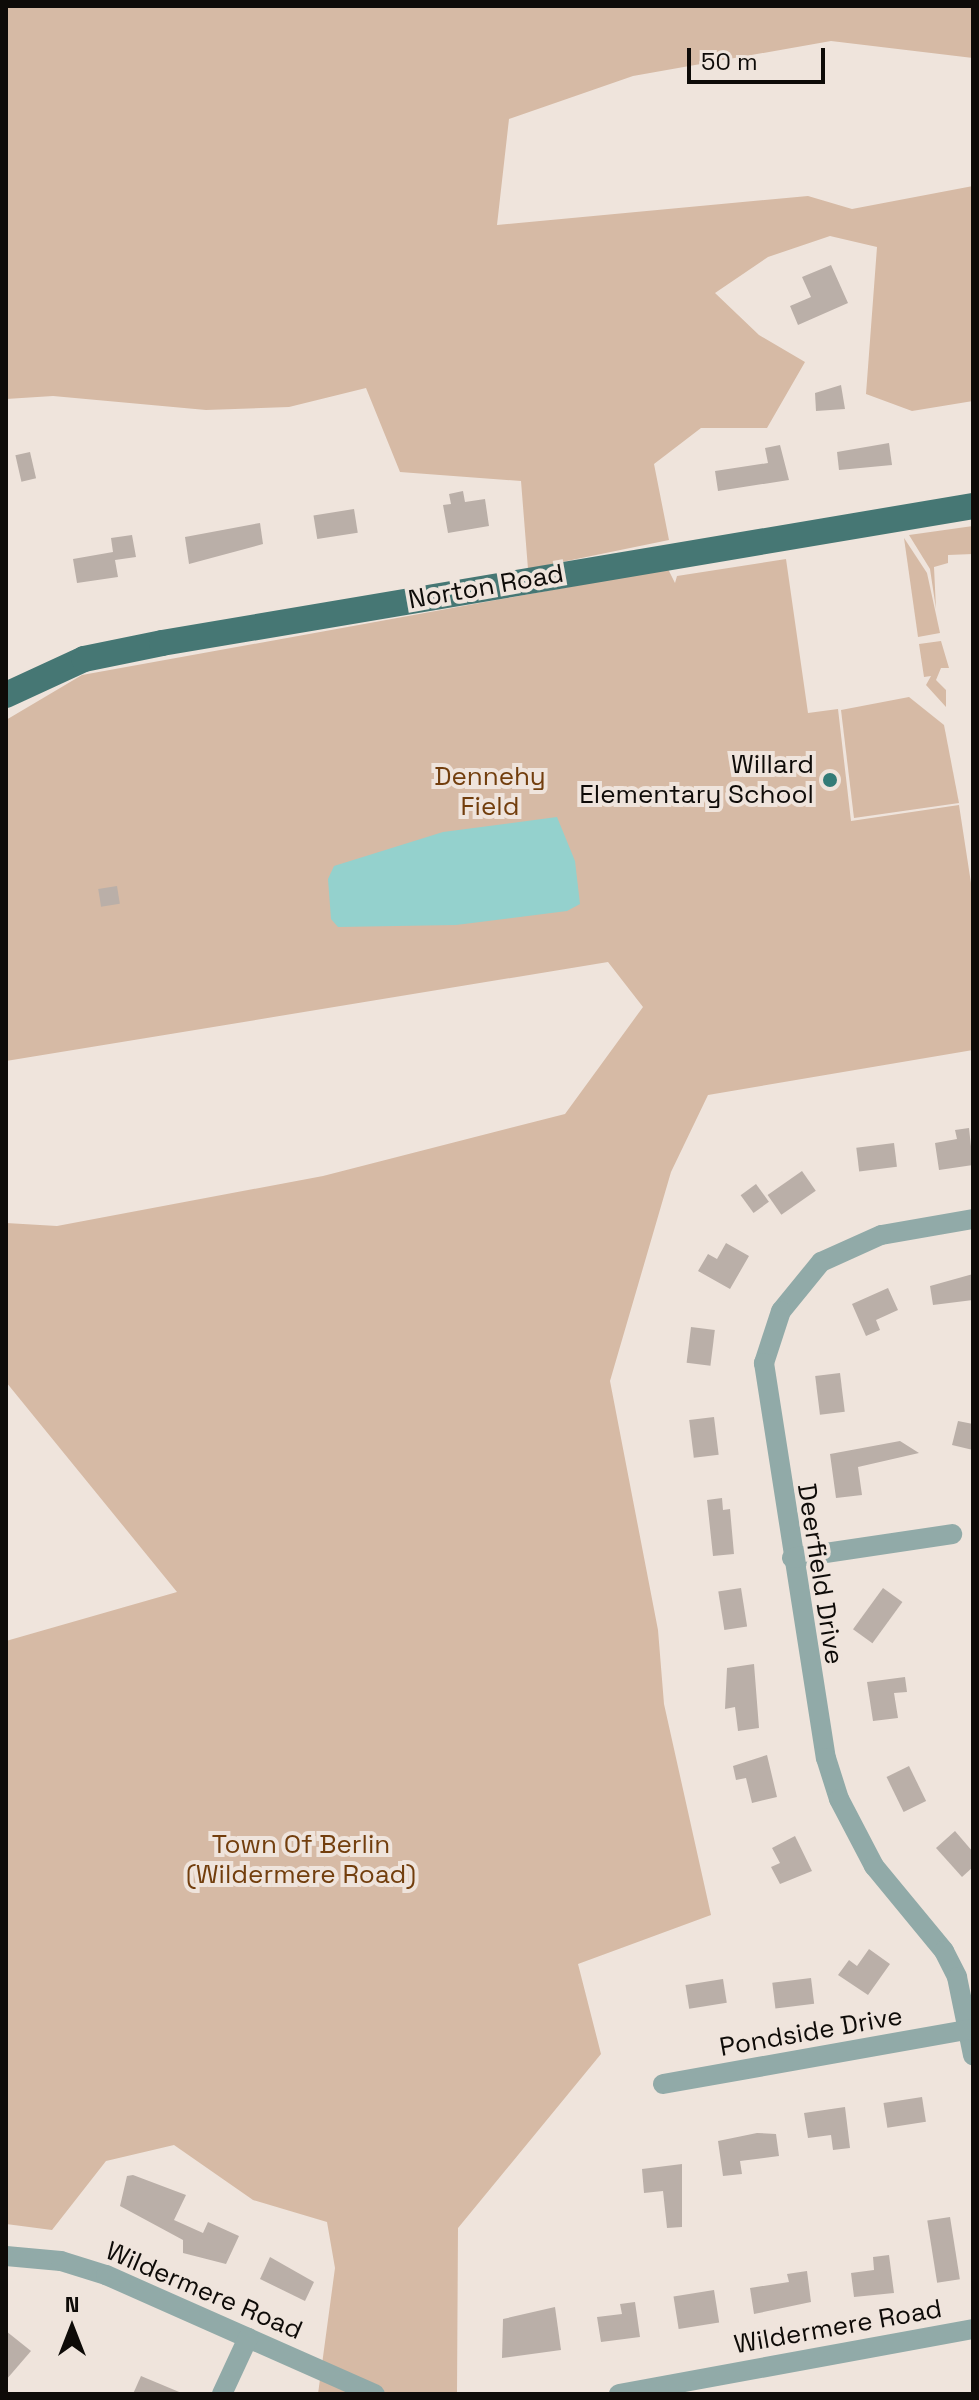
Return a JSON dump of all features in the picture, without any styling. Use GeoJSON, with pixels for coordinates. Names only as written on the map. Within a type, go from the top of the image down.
{"type":"FeatureCollection","features":[{"type":"Feature","properties":{"kind":"main road","name":"Norton Road"},"geometry":{"type":"LineString","coordinates":[[6,695],[84,659],[651,558],[973,506]]}},
{"type":"Feature","properties":{"kind":"street","name":"Deerfield Drive"},"geometry":{"type":"LineString","coordinates":[[973,1219],[849,1246],[821,1262],[781,1311],[764,1363],[764,1396],[817,1716],[839,1799],[874,1866],[944,1951],[971,2030],[973,2055]]}},
{"type":"Feature","properties":{"kind":"street"},"geometry":{"type":"LineString","coordinates":[[792,1558],[952,1534]]}},
{"type":"Feature","properties":{"kind":"street","name":"Pondside Drive"},"geometry":{"type":"LineString","coordinates":[[663,2084],[971,2030]]}},
{"type":"Feature","properties":{"kind":"street","name":"Wildermere Road"},"geometry":{"type":"LineString","coordinates":[[6,2256],[61,2261],[106,2275],[375,2394]]}},
{"type":"Feature","properties":{"kind":"street","name":"Wildermere Road"},"geometry":{"type":"LineString","coordinates":[[619,2394],[973,2329]]}},
{"type":"Feature","properties":{"kind":"street"},"geometry":{"type":"LineString","coordinates":[[222,2394],[248,2338]]}},
{"type":"Feature","properties":{"kind":"green space"},"geometry":{"type":"Polygon","coordinates":[[[6,6],[973,6],[973,58],[831,41],[633,76],[509,119],[497,225],[808,196],[852,209],[973,186],[973,401],[912,411],[866,394],[877,247],[830,236],[768,257],[715,293],[759,335],[805,362],[767,428],[701,428],[654,464],[669,540],[528,569],[521,481],[400,472],[366,388],[289,407],[206,410],[53,396],[6,399],[6,6]]]}},
{"type":"Feature","properties":{"kind":"green space"},"geometry":{"type":"Polygon","coordinates":[[[973,526],[973,554],[948,555],[948,563],[934,567],[936,609],[930,569],[909,535],[973,526]]]}},
{"type":"Feature","properties":{"kind":"green space"},"geometry":{"type":"Polygon","coordinates":[[[904,538],[927,573],[940,633],[918,637],[904,538]]]}},
{"type":"Feature","properties":{"kind":"green space","name":"Town Of Berlin (Wildermere Road)"},"geometry":{"type":"Polygon","coordinates":[[[786,559],[808,713],[838,709],[851,821],[959,805],[973,896],[973,1050],[708,1095],[671,1172],[610,1381],[658,1630],[664,1704],[711,1915],[578,1964],[601,2054],[458,2228],[457,2394],[318,2394],[335,2268],[327,2222],[253,2200],[174,2145],[106,2161],[52,2230],[6,2224],[6,1641],[177,1592],[6,1382],[6,1223],[57,1226],[323,1176],[565,1114],[643,1007],[608,962],[6,1061],[6,720],[82,675],[668,569],[675,583],[677,576],[786,559]]]}},
{"type":"Feature","properties":{"kind":"green space"},"geometry":{"type":"Polygon","coordinates":[[[941,641],[949,668],[941,668],[936,680],[946,690],[946,707],[926,685],[931,676],[924,677],[919,644],[941,641]]]}},
{"type":"Feature","properties":{"kind":"green space"},"geometry":{"type":"Polygon","coordinates":[[[909,697],[944,725],[959,803],[854,818],[841,710],[909,697]]]}},
{"type":"Feature","properties":{"kind":"water"},"geometry":{"type":"Polygon","coordinates":[[[557,817],[575,861],[580,904],[567,911],[456,925],[338,927],[331,919],[328,879],[334,866],[443,832],[557,817]]]}},
{"type":"Feature","properties":{"kind":"building"},"geometry":{"type":"Polygon","coordinates":[[[831,265],[848,303],[798,325],[790,306],[811,297],[802,277],[831,265]]]}},
{"type":"Feature","properties":{"kind":"building"},"geometry":{"type":"Polygon","coordinates":[[[841,385],[845,409],[816,411],[815,393],[841,385]]]}},
{"type":"Feature","properties":{"kind":"building"},"geometry":{"type":"Polygon","coordinates":[[[889,443],[892,465],[839,470],[837,452],[889,443]]]}},
{"type":"Feature","properties":{"kind":"building"},"geometry":{"type":"Polygon","coordinates":[[[780,445],[789,480],[718,491],[715,471],[768,463],[765,448],[780,445]]]}},
{"type":"Feature","properties":{"kind":"building"},"geometry":{"type":"Polygon","coordinates":[[[30,452],[36,478],[21,482],[15,455],[30,452]]]}},
{"type":"Feature","properties":{"kind":"building"},"geometry":{"type":"Polygon","coordinates":[[[463,491],[465,502],[485,499],[489,526],[448,533],[443,505],[451,504],[449,494],[463,491]]]}},
{"type":"Feature","properties":{"kind":"building"},"geometry":{"type":"Polygon","coordinates":[[[354,509],[358,533],[317,539],[314,515],[354,509]]]}},
{"type":"Feature","properties":{"kind":"building"},"geometry":{"type":"Polygon","coordinates":[[[260,523],[263,544],[189,564],[185,537],[260,523]]]}},
{"type":"Feature","properties":{"kind":"building"},"geometry":{"type":"Polygon","coordinates":[[[132,535],[136,557],[115,560],[118,577],[77,583],[73,559],[113,552],[111,538],[132,535]]]}},
{"type":"Feature","properties":{"kind":"building"},"geometry":{"type":"Polygon","coordinates":[[[117,886],[120,904],[101,907],[98,889],[117,886]]]}},
{"type":"Feature","properties":{"kind":"building"},"geometry":{"type":"Polygon","coordinates":[[[969,1128],[973,1165],[939,1170],[935,1143],[957,1139],[955,1130],[969,1128]]]}},
{"type":"Feature","properties":{"kind":"building"},"geometry":{"type":"Polygon","coordinates":[[[894,1143],[897,1167],[859,1171],[856,1148],[894,1143]]]}},
{"type":"Feature","properties":{"kind":"building"},"geometry":{"type":"Polygon","coordinates":[[[802,1171],[816,1191],[781,1215],[768,1195],[802,1171]]]}},
{"type":"Feature","properties":{"kind":"building"},"geometry":{"type":"Polygon","coordinates":[[[756,1184],[769,1202],[754,1213],[741,1195],[756,1184]]]}},
{"type":"Feature","properties":{"kind":"building"},"geometry":{"type":"Polygon","coordinates":[[[726,1243],[749,1256],[730,1289],[698,1271],[708,1254],[717,1259],[726,1243]]]}},
{"type":"Feature","properties":{"kind":"building"},"geometry":{"type":"Polygon","coordinates":[[[973,1274],[973,1300],[933,1305],[930,1286],[973,1274]]]}},
{"type":"Feature","properties":{"kind":"building"},"geometry":{"type":"Polygon","coordinates":[[[888,1288],[898,1310],[876,1320],[880,1330],[866,1336],[852,1304],[888,1288]]]}},
{"type":"Feature","properties":{"kind":"building"},"geometry":{"type":"Polygon","coordinates":[[[691,1327],[715,1330],[710,1366],[687,1363],[691,1327]]]}},
{"type":"Feature","properties":{"kind":"building"},"geometry":{"type":"Polygon","coordinates":[[[840,1373],[845,1412],[820,1415],[815,1376],[840,1373]]]}},
{"type":"Feature","properties":{"kind":"building"},"geometry":{"type":"Polygon","coordinates":[[[714,1417],[719,1455],[694,1458],[689,1420],[714,1417]]]}},
{"type":"Feature","properties":{"kind":"building"},"geometry":{"type":"Polygon","coordinates":[[[958,1421],[973,1424],[973,1450],[952,1445],[958,1421]]]}},
{"type":"Feature","properties":{"kind":"building"},"geometry":{"type":"Polygon","coordinates":[[[900,1441],[919,1453],[858,1467],[862,1495],[836,1498],[830,1454],[900,1441]]]}},
{"type":"Feature","properties":{"kind":"building"},"geometry":{"type":"Polygon","coordinates":[[[722,1498],[723,1510],[730,1509],[734,1554],[713,1556],[707,1500],[722,1498]]]}},
{"type":"Feature","properties":{"kind":"building"},"geometry":{"type":"Polygon","coordinates":[[[741,1588],[747,1627],[724,1630],[718,1592],[741,1588]]]}},
{"type":"Feature","properties":{"kind":"building"},"geometry":{"type":"Polygon","coordinates":[[[883,1588],[902,1602],[872,1643],[853,1629],[883,1588]]]}},
{"type":"Feature","properties":{"kind":"building"},"geometry":{"type":"Polygon","coordinates":[[[754,1664],[759,1728],[738,1731],[735,1707],[725,1709],[727,1668],[754,1664]]]}},
{"type":"Feature","properties":{"kind":"building"},"geometry":{"type":"Polygon","coordinates":[[[905,1677],[907,1692],[894,1693],[898,1718],[873,1721],[867,1682],[905,1677]]]}},
{"type":"Feature","properties":{"kind":"building"},"geometry":{"type":"Polygon","coordinates":[[[767,1755],[777,1797],[752,1803],[746,1778],[736,1780],[733,1766],[767,1755]]]}},
{"type":"Feature","properties":{"kind":"building"},"geometry":{"type":"Polygon","coordinates":[[[909,1766],[926,1801],[904,1812],[887,1777],[909,1766]]]}},
{"type":"Feature","properties":{"kind":"building"},"geometry":{"type":"Polygon","coordinates":[[[955,1831],[973,1852],[973,1867],[962,1877],[936,1848],[955,1831]]]}},
{"type":"Feature","properties":{"kind":"building"},"geometry":{"type":"Polygon","coordinates":[[[795,1836],[812,1871],[780,1884],[771,1867],[780,1863],[772,1848],[795,1836]]]}},
{"type":"Feature","properties":{"kind":"building"},"geometry":{"type":"Polygon","coordinates":[[[869,1949],[890,1964],[868,1995],[838,1975],[849,1960],[857,1966],[869,1949]]]}},
{"type":"Feature","properties":{"kind":"building"},"geometry":{"type":"Polygon","coordinates":[[[811,1978],[814,2004],[775,2009],[772,1983],[811,1978]]]}},
{"type":"Feature","properties":{"kind":"building"},"geometry":{"type":"Polygon","coordinates":[[[723,1979],[727,2003],[689,2009],[685,1985],[723,1979]]]}},
{"type":"Feature","properties":{"kind":"building"},"geometry":{"type":"Polygon","coordinates":[[[922,2097],[926,2122],[887,2128],[883,2103],[922,2097]]]}},
{"type":"Feature","properties":{"kind":"building"},"geometry":{"type":"Polygon","coordinates":[[[845,2107],[850,2148],[833,2150],[831,2135],[808,2138],[804,2113],[845,2107]]]}},
{"type":"Feature","properties":{"kind":"building"},"geometry":{"type":"Polygon","coordinates":[[[757,2133],[776,2134],[779,2156],[740,2161],[742,2174],[723,2176],[718,2141],[757,2133]]]}},
{"type":"Feature","properties":{"kind":"building"},"geometry":{"type":"Polygon","coordinates":[[[682,2164],[682,2227],[667,2228],[663,2191],[644,2193],[642,2169],[682,2164]]]}},
{"type":"Feature","properties":{"kind":"building"},"geometry":{"type":"Polygon","coordinates":[[[133,2175],[186,2195],[174,2220],[203,2233],[208,2222],[239,2236],[226,2264],[183,2253],[183,2240],[120,2206],[127,2176],[133,2175]]]}},
{"type":"Feature","properties":{"kind":"building"},"geometry":{"type":"Polygon","coordinates":[[[950,2217],[960,2279],[937,2283],[927,2221],[950,2217]]]}},
{"type":"Feature","properties":{"kind":"building"},"geometry":{"type":"Polygon","coordinates":[[[889,2255],[894,2293],[854,2297],[851,2273],[874,2270],[873,2257],[889,2255]]]}},
{"type":"Feature","properties":{"kind":"building"},"geometry":{"type":"Polygon","coordinates":[[[270,2257],[314,2282],[305,2301],[260,2279],[270,2257]]]}},
{"type":"Feature","properties":{"kind":"building"},"geometry":{"type":"Polygon","coordinates":[[[807,2271],[811,2302],[754,2314],[750,2288],[789,2282],[787,2274],[807,2271]]]}},
{"type":"Feature","properties":{"kind":"building"},"geometry":{"type":"Polygon","coordinates":[[[714,2290],[719,2323],[679,2329],[674,2296],[714,2290]]]}},
{"type":"Feature","properties":{"kind":"building"},"geometry":{"type":"Polygon","coordinates":[[[635,2302],[640,2337],[601,2342],[597,2317],[622,2314],[620,2304],[635,2302]]]}},
{"type":"Feature","properties":{"kind":"building"},"geometry":{"type":"Polygon","coordinates":[[[555,2307],[561,2350],[502,2358],[503,2319],[555,2307]]]}},
{"type":"Feature","properties":{"kind":"building"},"geometry":{"type":"Polygon","coordinates":[[[6,2331],[31,2351],[6,2380],[6,2331]]]}},
{"type":"Feature","properties":{"kind":"building"},"geometry":{"type":"Polygon","coordinates":[[[141,2376],[184,2394],[133,2394],[141,2376]]]}},
{"type":"Feature","properties":{"kind":"place","name":"Willard Elementary School"},"geometry":{"type":"Point","coordinates":[830,780]}},
{"type":"Feature","properties":{"kind":"park label","name":"Dennehy Field"},"geometry":{"type":"Point","coordinates":[490,792]}}]}
